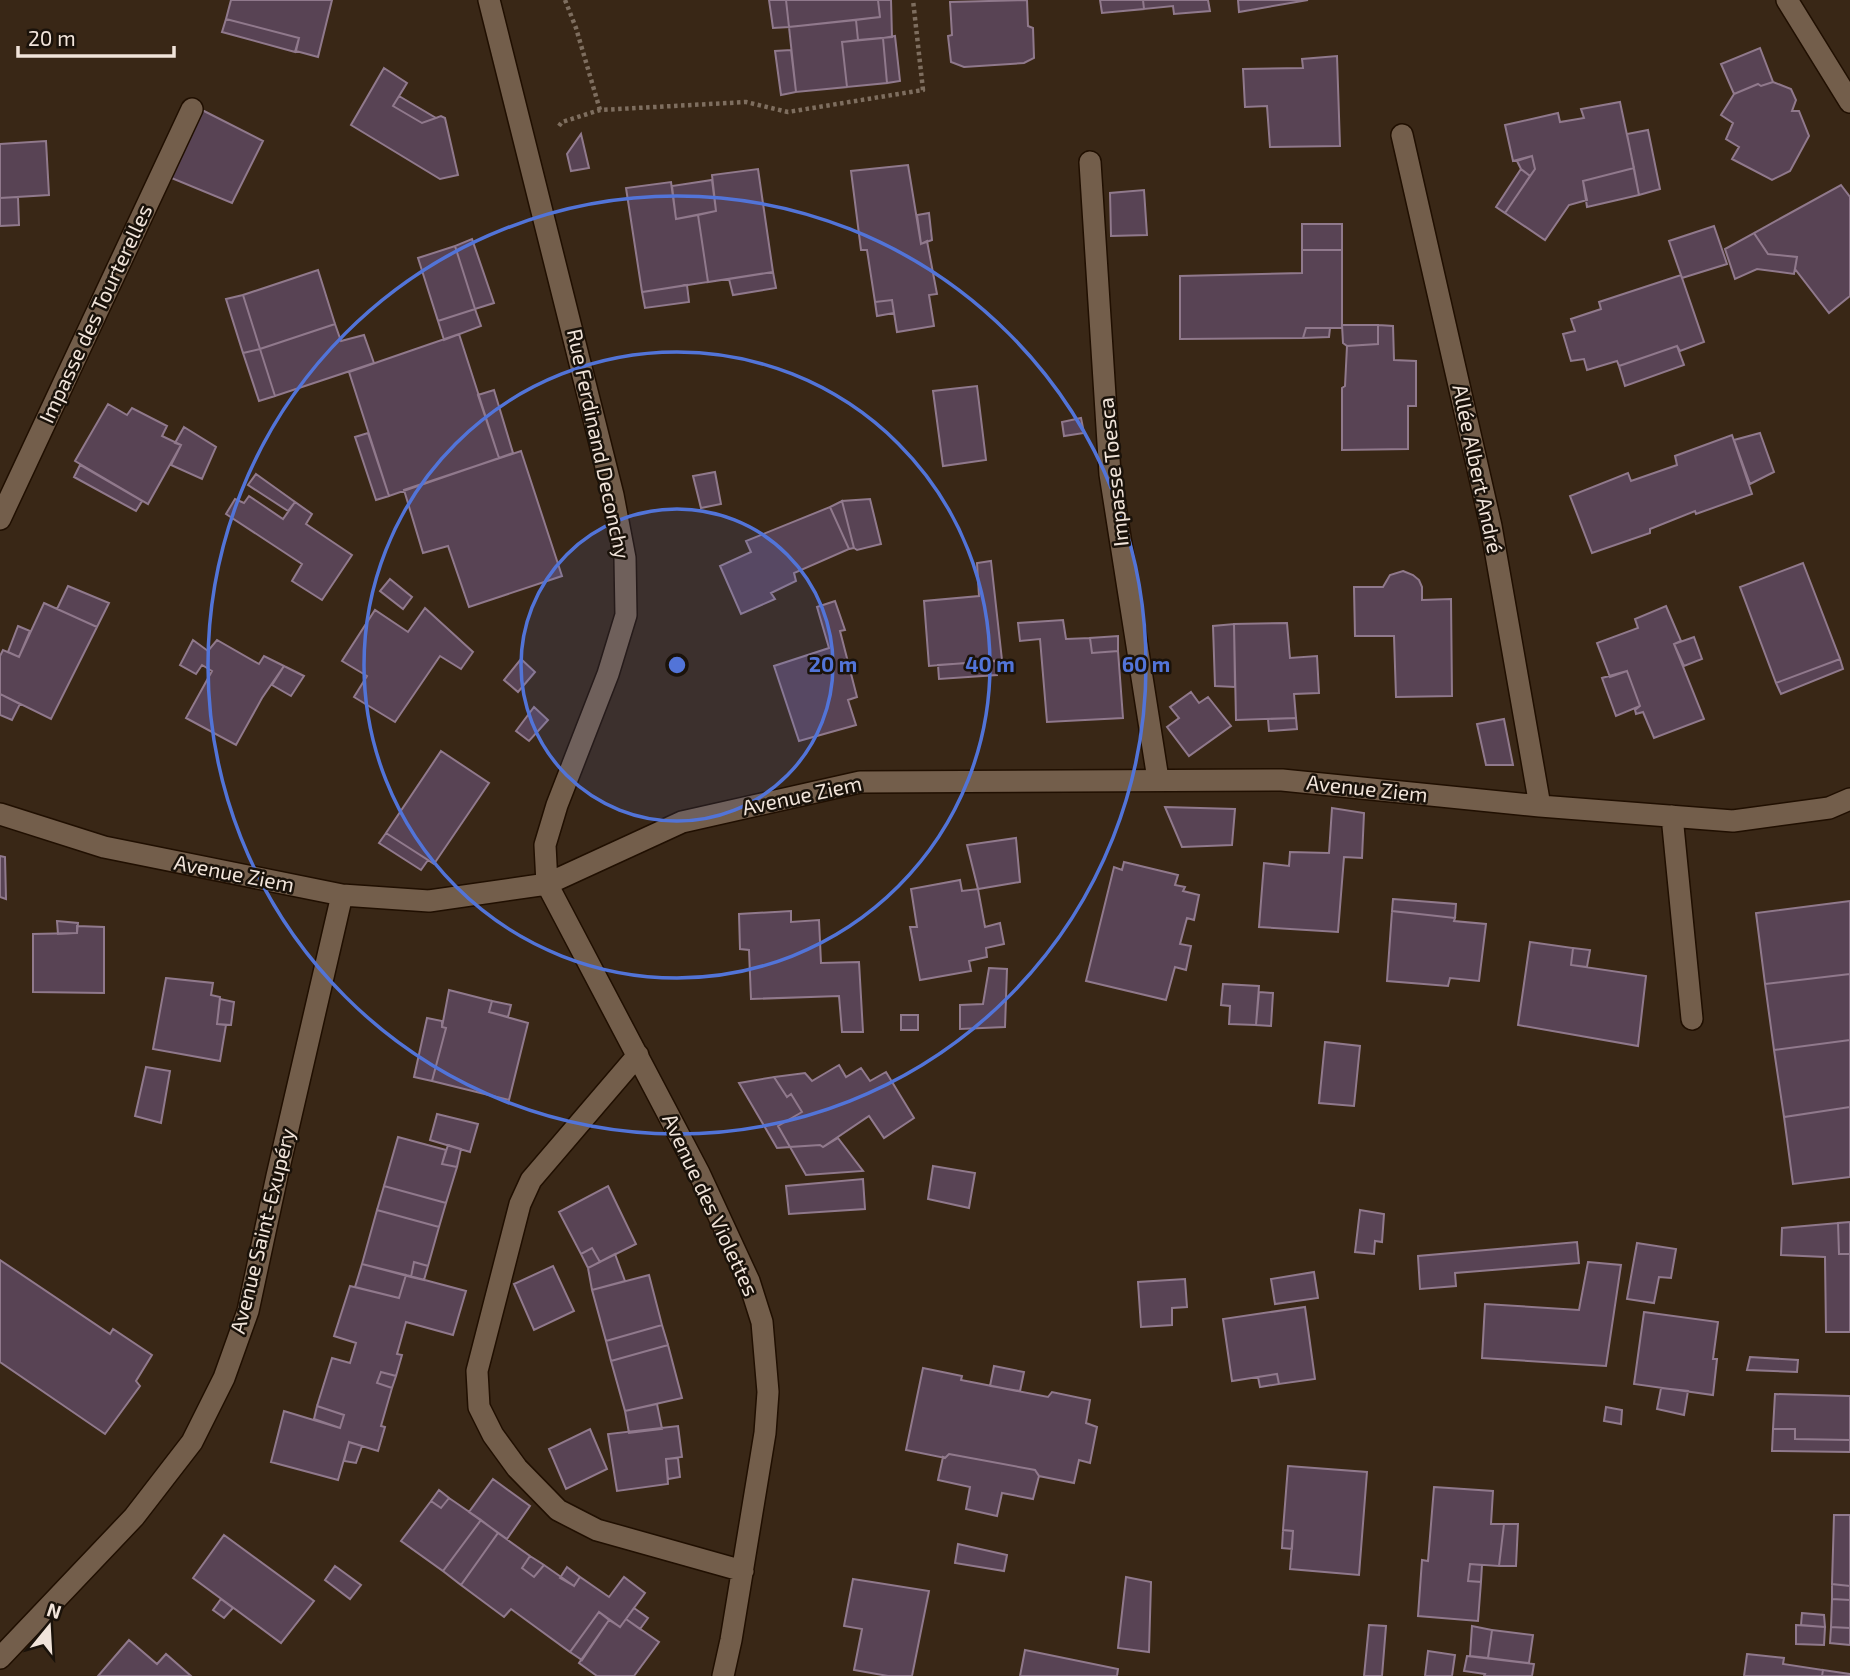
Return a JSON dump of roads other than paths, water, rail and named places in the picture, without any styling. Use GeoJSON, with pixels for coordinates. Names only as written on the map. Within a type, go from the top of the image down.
{"type":"FeatureCollection","features":[{"type":"Feature","properties":{"kind":"street","name":"Rue Ferdinand Deconchy"},"geometry":{"type":"LineString","coordinates":[[489,0],[614,495],[625,558],[626,615],[608,674],[557,805],[545,845],[547,884]]}},
{"type":"Feature","properties":{"kind":"street"},"geometry":{"type":"LineString","coordinates":[[1787,0],[1850,102]]}},
{"type":"Feature","properties":{"kind":"street","name":"Impasse des Tourterelles"},"geometry":{"type":"LineString","coordinates":[[0,519],[192,109]]}},
{"type":"Feature","properties":{"kind":"street","name":"Allée Albert André"},"geometry":{"type":"LineString","coordinates":[[1402,135],[1491,526],[1540,806]]}},
{"type":"Feature","properties":{"kind":"street","name":"Impasse Toesca"},"geometry":{"type":"LineString","coordinates":[[1090,162],[1110,474],[1158,779]]}},
{"type":"Feature","properties":{"kind":"street","name":"Avenue Ziem"},"geometry":{"type":"LineString","coordinates":[[0,814],[104,847],[342,895],[429,901],[547,884],[682,822],[860,782],[1282,780],[1540,806],[1733,821],[1829,808],[1850,799]]}},
{"type":"Feature","properties":{"kind":"street"},"geometry":{"type":"LineString","coordinates":[[1671,816],[1692,1019]]}},
{"type":"Feature","properties":{"kind":"street","name":"Avenue des Violettes"},"geometry":{"type":"LineString","coordinates":[[547,884],[699,1173],[749,1281],[762,1322],[768,1392],[765,1433],[723,1676]]}},
{"type":"Feature","properties":{"kind":"street","name":"Avenue Saint-Exupéry"},"geometry":{"type":"LineString","coordinates":[[0,1658],[134,1517],[192,1443],[224,1378],[248,1311],[342,895]]}},
{"type":"Feature","properties":{"kind":"street"},"geometry":{"type":"LineString","coordinates":[[638,1055],[531,1180],[520,1203],[477,1370],[479,1407],[493,1435],[517,1468],[558,1510],[597,1530],[743,1571]]}}]}
